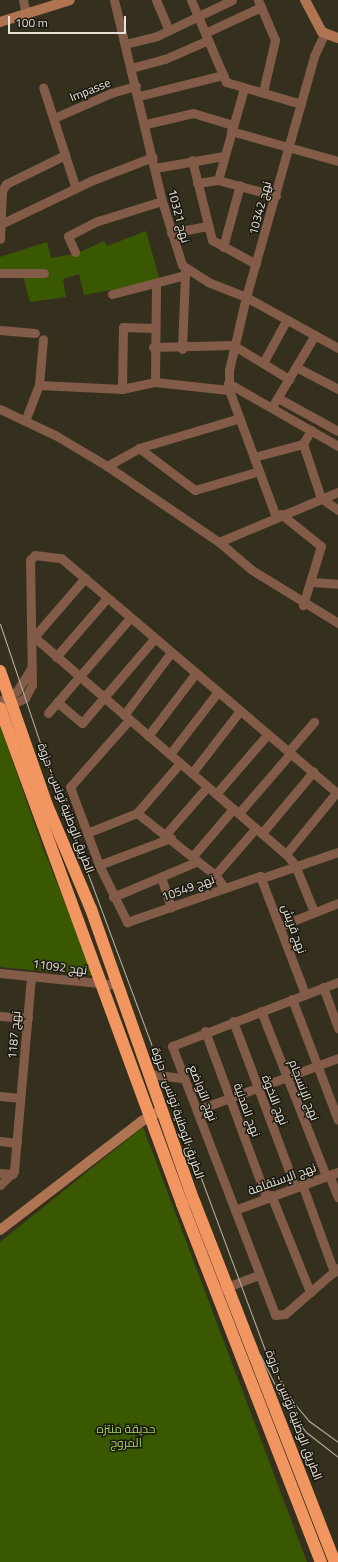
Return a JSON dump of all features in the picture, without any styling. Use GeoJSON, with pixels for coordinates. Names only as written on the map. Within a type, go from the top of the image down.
{"type":"FeatureCollection","features":[{"type":"Feature","properties":{"kind":"highway","name":"الطريق الوطنية تونس - حزوة"},"geometry":{"type":"LineString","coordinates":[[0,671],[4,704],[27,788],[103,984],[150,1116],[321,1562]]}},
{"type":"Feature","properties":{"kind":"highway","name":"الطريق الوطنية تونس - حزوة"},"geometry":{"type":"LineString","coordinates":[[4,704],[118,985],[161,1110],[335,1562]]}},
{"type":"Feature","properties":{"kind":"street"},"geometry":{"type":"LineString","coordinates":[[23,0],[26,14]]}},
{"type":"Feature","properties":{"kind":"street"},"geometry":{"type":"LineString","coordinates":[[0,22],[70,0]]}},
{"type":"Feature","properties":{"kind":"street","name":"نهج 10321"},"geometry":{"type":"LineString","coordinates":[[114,0],[146,124],[162,201],[171,233],[185,272]]}},
{"type":"Feature","properties":{"kind":"street"},"geometry":{"type":"LineString","coordinates":[[156,0],[169,30]]}},
{"type":"Feature","properties":{"kind":"street"},"geometry":{"type":"LineString","coordinates":[[191,0],[228,83],[301,104]]}},
{"type":"Feature","properties":{"kind":"street"},"geometry":{"type":"LineString","coordinates":[[125,44],[169,30],[232,0]]}},
{"type":"Feature","properties":{"kind":"street"},"geometry":{"type":"LineString","coordinates":[[305,0],[324,34],[338,38]]}},
{"type":"Feature","properties":{"kind":"street"},"geometry":{"type":"LineString","coordinates":[[131,68],[165,59],[207,36],[259,3],[275,40],[263,92]]}},
{"type":"Feature","properties":{"kind":"street","name":"نهج 10342"},"geometry":{"type":"LineString","coordinates":[[229,386],[233,346],[246,297],[301,104],[324,34]]}},
{"type":"Feature","properties":{"kind":"street"},"geometry":{"type":"LineString","coordinates":[[139,96],[223,74]]}},
{"type":"Feature","properties":{"kind":"street","name":"Impasse"},"geometry":{"type":"LineString","coordinates":[[54,118],[111,93],[136,86]]}},
{"type":"Feature","properties":{"kind":"street"},"geometry":{"type":"LineString","coordinates":[[43,87],[76,188]]}},
{"type":"Feature","properties":{"kind":"street"},"geometry":{"type":"LineString","coordinates":[[218,180],[244,88]]}},
{"type":"Feature","properties":{"kind":"street"},"geometry":{"type":"LineString","coordinates":[[146,124],[193,113],[288,148],[338,161]]}},
{"type":"Feature","properties":{"kind":"street"},"geometry":{"type":"LineString","coordinates":[[0,239],[2,191],[6,184],[65,155]]}},
{"type":"Feature","properties":{"kind":"street"},"geometry":{"type":"LineString","coordinates":[[155,168],[192,160],[224,156]]}},
{"type":"Feature","properties":{"kind":"street"},"geometry":{"type":"LineString","coordinates":[[1,224],[76,188],[152,157]]}},
{"type":"Feature","properties":{"kind":"street"},"geometry":{"type":"LineString","coordinates":[[192,160],[213,242],[256,264]]}},
{"type":"Feature","properties":{"kind":"street"},"geometry":{"type":"LineString","coordinates":[[197,183],[218,180],[276,196]]}},
{"type":"Feature","properties":{"kind":"street"},"geometry":{"type":"LineString","coordinates":[[223,248],[240,185]]}},
{"type":"Feature","properties":{"kind":"street"},"geometry":{"type":"LineString","coordinates":[[75,252],[68,236],[98,221],[162,201]]}},
{"type":"Feature","properties":{"kind":"street"},"geometry":{"type":"LineString","coordinates":[[171,233],[208,226]]}},
{"type":"Feature","properties":{"kind":"street"},"geometry":{"type":"LineString","coordinates":[[182,348],[185,272]]}},
{"type":"Feature","properties":{"kind":"street"},"geometry":{"type":"LineString","coordinates":[[112,294],[156,284],[185,272],[246,297],[338,348]]}},
{"type":"Feature","properties":{"kind":"street"},"geometry":{"type":"LineString","coordinates":[[0,273],[44,273]]}},
{"type":"Feature","properties":{"kind":"street"},"geometry":{"type":"LineString","coordinates":[[155,382],[153,328],[156,284]]}},
{"type":"Feature","properties":{"kind":"street"},"geometry":{"type":"LineString","coordinates":[[263,363],[286,320]]}},
{"type":"Feature","properties":{"kind":"street"},"geometry":{"type":"LineString","coordinates":[[122,389],[123,327],[153,328]]}},
{"type":"Feature","properties":{"kind":"street"},"geometry":{"type":"LineString","coordinates":[[0,330],[34,333]]}},
{"type":"Feature","properties":{"kind":"street"},"geometry":{"type":"LineString","coordinates":[[272,407],[315,335]]}},
{"type":"Feature","properties":{"kind":"street"},"geometry":{"type":"LineString","coordinates":[[25,421],[39,385],[43,339]]}},
{"type":"Feature","properties":{"kind":"street"},"geometry":{"type":"LineString","coordinates":[[153,347],[182,348],[233,346],[289,379]]}},
{"type":"Feature","properties":{"kind":"street"},"geometry":{"type":"LineString","coordinates":[[296,367],[338,389]]}},
{"type":"Feature","properties":{"kind":"street"},"geometry":{"type":"LineString","coordinates":[[39,385],[122,389],[155,382],[229,386],[272,407],[338,446]]}},
{"type":"Feature","properties":{"kind":"street"},"geometry":{"type":"LineString","coordinates":[[229,386],[259,471],[279,516],[320,544],[312,582],[303,605]]}},
{"type":"Feature","properties":{"kind":"street"},"geometry":{"type":"LineString","coordinates":[[278,398],[338,430]]}},
{"type":"Feature","properties":{"kind":"street"},"geometry":{"type":"LineString","coordinates":[[0,409],[107,466],[219,542],[252,570],[303,605],[338,623]]}},
{"type":"Feature","properties":{"kind":"street"},"geometry":{"type":"LineString","coordinates":[[107,466],[139,448],[240,418]]}},
{"type":"Feature","properties":{"kind":"street"},"geometry":{"type":"LineString","coordinates":[[254,457],[303,444],[311,430]]}},
{"type":"Feature","properties":{"kind":"street"},"geometry":{"type":"LineString","coordinates":[[303,444],[321,498],[338,510]]}},
{"type":"Feature","properties":{"kind":"street"},"geometry":{"type":"LineString","coordinates":[[139,448],[196,490],[259,471]]}},
{"type":"Feature","properties":{"kind":"street"},"geometry":{"type":"LineString","coordinates":[[219,542],[338,492]]}},
{"type":"Feature","properties":{"kind":"street"},"geometry":{"type":"LineString","coordinates":[[4,704],[30,691],[33,637],[29,564],[32,557],[61,558],[170,654],[337,794],[286,854]]}},
{"type":"Feature","properties":{"kind":"street"},"geometry":{"type":"LineString","coordinates":[[33,637],[85,578]]}},
{"type":"Feature","properties":{"kind":"street"},"geometry":{"type":"LineString","coordinates":[[312,582],[338,584]]}},
{"type":"Feature","properties":{"kind":"street"},"geometry":{"type":"LineString","coordinates":[[56,657],[107,598]]}},
{"type":"Feature","properties":{"kind":"street"},"geometry":{"type":"LineString","coordinates":[[48,713],[130,618]]}},
{"type":"Feature","properties":{"kind":"street"},"geometry":{"type":"LineString","coordinates":[[33,637],[286,854],[295,865],[314,912]]}},
{"type":"Feature","properties":{"kind":"street"},"geometry":{"type":"LineString","coordinates":[[58,702],[82,723],[154,639]]}},
{"type":"Feature","properties":{"kind":"street"},"geometry":{"type":"LineString","coordinates":[[170,654],[127,718],[72,782],[70,787],[99,865],[113,897],[161,877],[195,858],[289,753],[314,722]]}},
{"type":"Feature","properties":{"kind":"street"},"geometry":{"type":"LineString","coordinates":[[148,736],[194,674]]}},
{"type":"Feature","properties":{"kind":"street"},"geometry":{"type":"LineString","coordinates":[[170,754],[217,693]]}},
{"type":"Feature","properties":{"kind":"street"},"geometry":{"type":"LineString","coordinates":[[192,773],[239,712]]}},
{"type":"Feature","properties":{"kind":"street"},"geometry":{"type":"LineString","coordinates":[[216,794],[267,735]]}},
{"type":"Feature","properties":{"kind":"street"},"geometry":{"type":"LineString","coordinates":[[87,833],[137,813],[180,763]]}},
{"type":"Feature","properties":{"kind":"street"},"geometry":{"type":"LineString","coordinates":[[216,875],[312,772]]}},
{"type":"Feature","properties":{"kind":"street"},"geometry":{"type":"LineString","coordinates":[[99,865],[168,836],[207,787]]}},
{"type":"Feature","properties":{"kind":"street"},"geometry":{"type":"LineString","coordinates":[[137,813],[216,875],[224,887]]}},
{"type":"Feature","properties":{"kind":"street","name":"نهج 10549"},"geometry":{"type":"LineString","coordinates":[[113,897],[127,922],[224,887],[338,852]]}},
{"type":"Feature","properties":{"kind":"street"},"geometry":{"type":"LineString","coordinates":[[161,877],[170,907]]}},
{"type":"Feature","properties":{"kind":"street","name":"نهج قريش"},"geometry":{"type":"LineString","coordinates":[[260,877],[305,994]]}},
{"type":"Feature","properties":{"kind":"street"},"geometry":{"type":"LineString","coordinates":[[280,926],[338,903]]}},
{"type":"Feature","properties":{"kind":"street","name":"نهج 11092"},"geometry":{"type":"LineString","coordinates":[[0,973],[118,985]]}},
{"type":"Feature","properties":{"kind":"street","name":"نهج 1187"},"geometry":{"type":"LineString","coordinates":[[13,1174],[31,976]]}},
{"type":"Feature","properties":{"kind":"street","name":"نهج التواضع"},"geometry":{"type":"LineString","coordinates":[[310,1292],[285,1314],[275,1315],[258,1275],[235,1210],[172,1045],[205,1031],[338,982]]}},
{"type":"Feature","properties":{"kind":"street"},"geometry":{"type":"LineString","coordinates":[[323,987],[338,1028]]}},
{"type":"Feature","properties":{"kind":"street"},"geometry":{"type":"LineString","coordinates":[[292,999],[316,1066],[338,1120]]}},
{"type":"Feature","properties":{"kind":"street","name":"نهج الإنسجام"},"geometry":{"type":"LineString","coordinates":[[261,1011],[286,1076],[331,1174],[338,1197]]}},
{"type":"Feature","properties":{"kind":"street"},"geometry":{"type":"LineString","coordinates":[[0,1016],[28,1018]]}},
{"type":"Feature","properties":{"kind":"street","name":"نهج النخوة"},"geometry":{"type":"LineString","coordinates":[[233,1021],[256,1087],[336,1270]]}},
{"type":"Feature","properties":{"kind":"street","name":"نهج المدنية"},"geometry":{"type":"LineString","coordinates":[[205,1031],[269,1196],[310,1292]]}},
{"type":"Feature","properties":{"kind":"street"},"geometry":{"type":"LineString","coordinates":[[196,1110],[338,1058]]}},
{"type":"Feature","properties":{"kind":"street"},"geometry":{"type":"LineString","coordinates":[[149,1074],[184,1078]]}},
{"type":"Feature","properties":{"kind":"street"},"geometry":{"type":"LineString","coordinates":[[0,1096],[20,1098]]}},
{"type":"Feature","properties":{"kind":"street"},"geometry":{"type":"LineString","coordinates":[[0,1230],[150,1116],[161,1110]]}},
{"type":"Feature","properties":{"kind":"street"},"geometry":{"type":"LineString","coordinates":[[0,1141],[17,1143]]}},
{"type":"Feature","properties":{"kind":"street"},"geometry":{"type":"LineString","coordinates":[[0,1173],[13,1174]]}},
{"type":"Feature","properties":{"kind":"street"},"geometry":{"type":"LineString","coordinates":[[0,1185],[13,1174]]}},
{"type":"Feature","properties":{"kind":"street","name":"نهج الإستقامة"},"geometry":{"type":"LineString","coordinates":[[235,1210],[331,1174]]}},
{"type":"Feature","properties":{"kind":"street"},"geometry":{"type":"LineString","coordinates":[[310,1292],[336,1270]]}},
{"type":"Feature","properties":{"kind":"street"},"geometry":{"type":"LineString","coordinates":[[217,1291],[258,1275]]}},
{"type":"Feature","properties":{"kind":"green space"},"geometry":{"type":"Polygon","coordinates":[[[146,231],[160,281],[84,295],[79,274],[63,279],[66,297],[30,302],[23,276],[0,277],[0,257],[47,242],[51,258],[78,253],[104,241],[107,246],[146,231]]]}},
{"type":"Feature","properties":{"kind":"green space"},"geometry":{"type":"Polygon","coordinates":[[[0,726],[43,848],[94,976],[0,967],[0,726]]]}},
{"type":"Feature","properties":{"kind":"green space","name":"حديقة منتزه المروج"},"geometry":{"type":"Polygon","coordinates":[[[143,1127],[307,1562],[0,1562],[0,1242],[143,1127]]]}},
{"type":"Feature","properties":{"kind":"tram line"},"geometry":{"type":"LineString","coordinates":[[0,624],[46,761],[269,1361],[293,1402],[309,1421],[338,1442]]}},
{"type":"Feature","properties":{"kind":"tram line"},"geometry":{"type":"LineString","coordinates":[[260,1355],[284,1403],[306,1432],[338,1457]]}}]}
